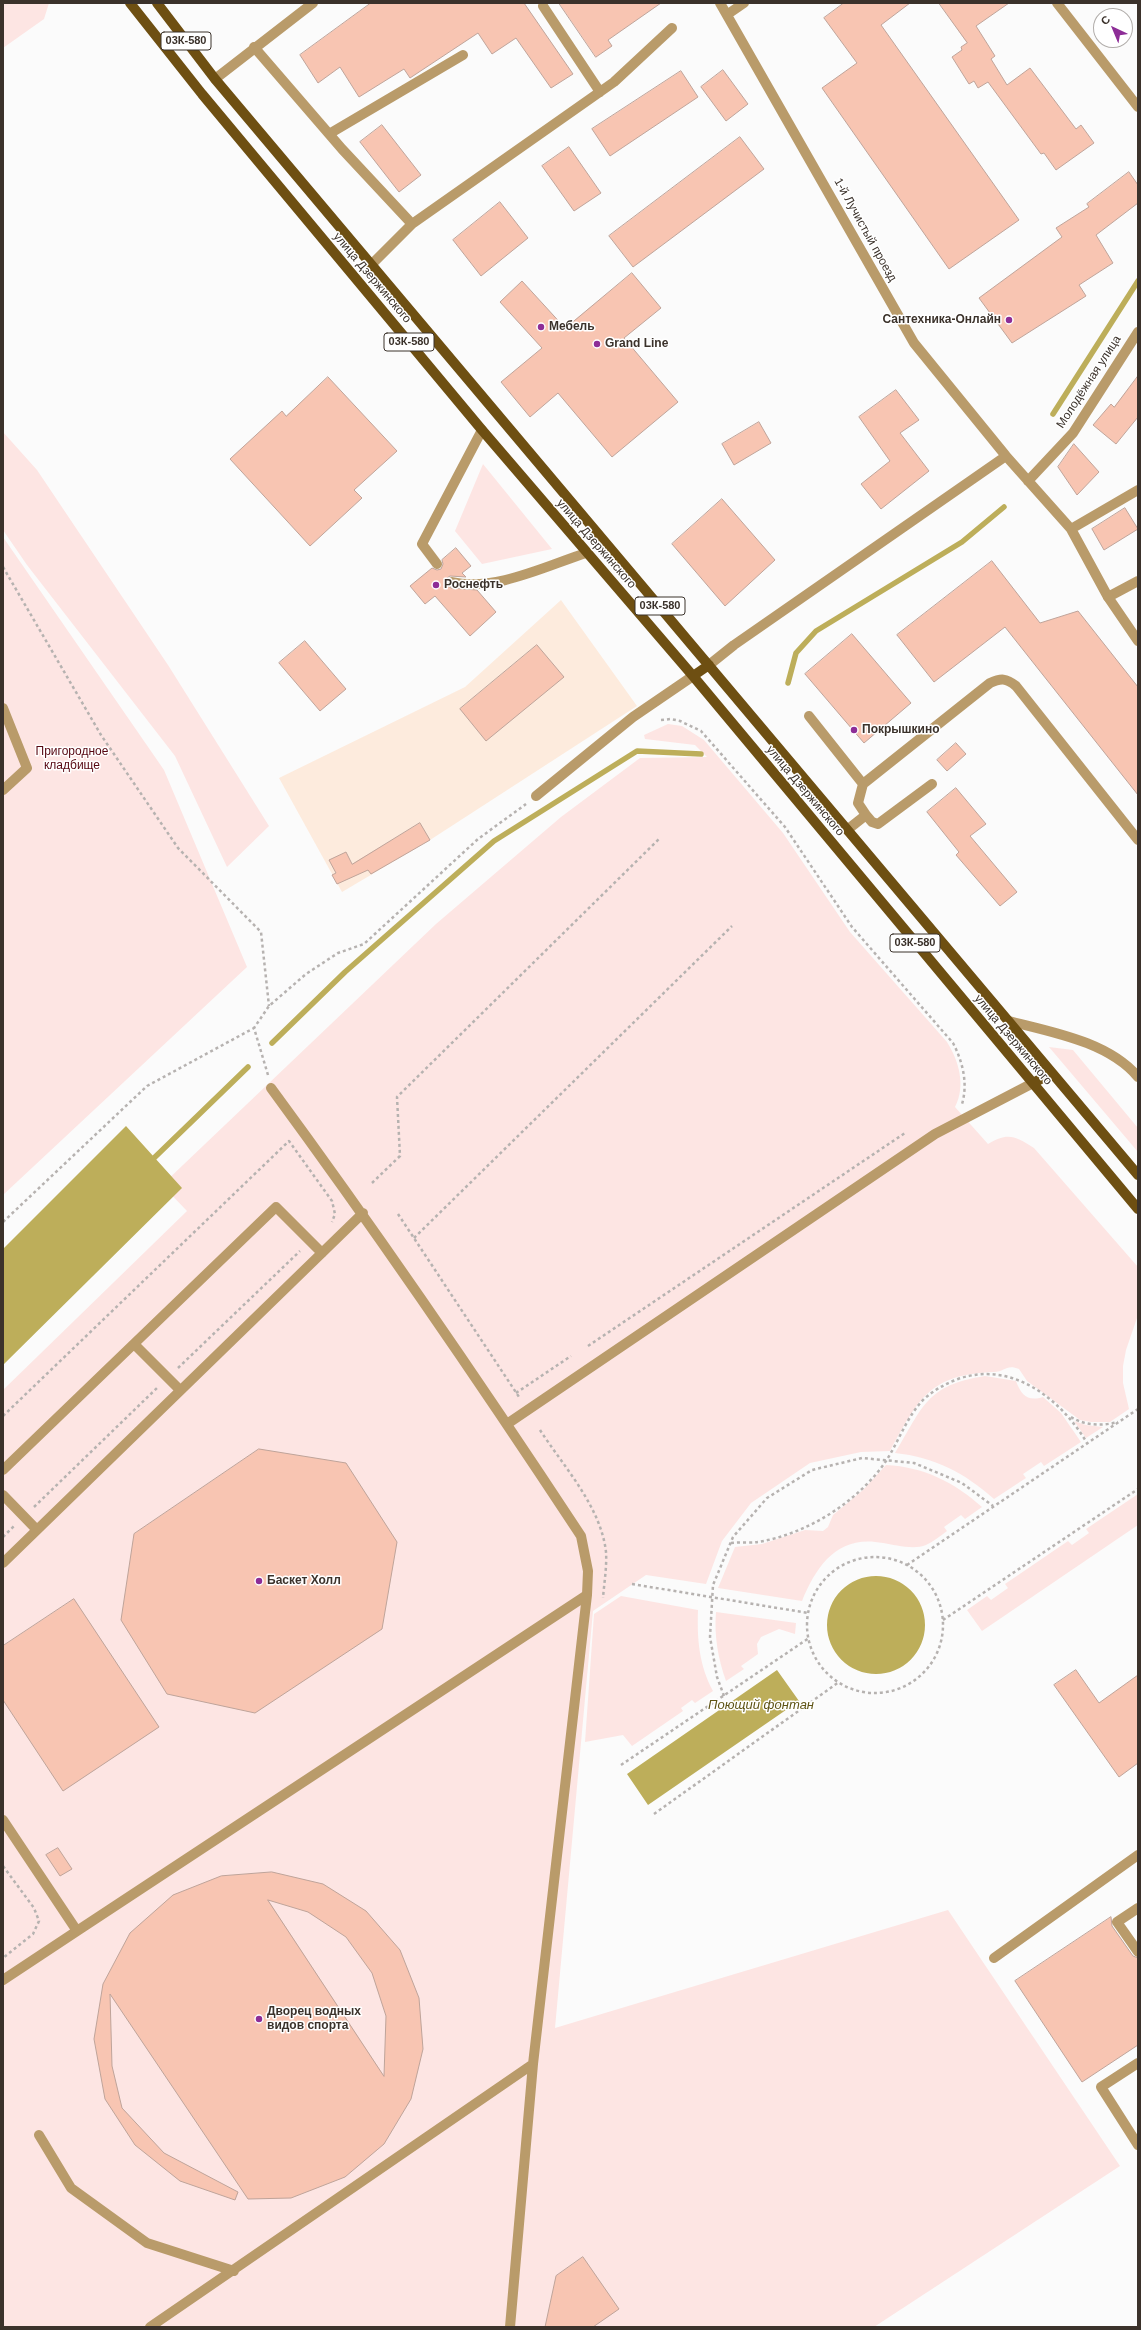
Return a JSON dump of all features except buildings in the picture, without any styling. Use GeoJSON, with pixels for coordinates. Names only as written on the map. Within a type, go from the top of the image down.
{"type":"FeatureCollection","features":[{"type":"Feature","properties":{"kind":"main road","name":"улица Дзержинского"},"geometry":{"type":"LineString","coordinates":[[130,3],[202,94],[482,430],[693,676],[1138,1209]]}},
{"type":"Feature","properties":{"kind":"main road","name":"улица Дзержинского"},"geometry":{"type":"LineString","coordinates":[[157,3],[215,79],[1138,1175]]}},
{"type":"Feature","properties":{"kind":"main road"},"geometry":{"type":"LineString","coordinates":[[693,676],[709,665]]}},
{"type":"Feature","properties":{"kind":"main road"},"geometry":{"type":"LineString","coordinates":[[1033,1084],[1052,1073]]}},
{"type":"Feature","properties":{"kind":"street"},"geometry":{"type":"LineString","coordinates":[[215,79],[254,47],[313,3]]}},
{"type":"Feature","properties":{"kind":"street","name":"1-й Лучистый проезд"},"geometry":{"type":"LineString","coordinates":[[720,3],[728,14],[914,343],[1006,456],[1071,530],[1108,597],[1138,641]]}},
{"type":"Feature","properties":{"kind":"street"},"geometry":{"type":"LineString","coordinates":[[728,14],[744,3]]}},
{"type":"Feature","properties":{"kind":"street"},"geometry":{"type":"LineString","coordinates":[[1057,3],[1138,107]]}},
{"type":"Feature","properties":{"kind":"street"},"geometry":{"type":"LineString","coordinates":[[543,6],[600,92]]}},
{"type":"Feature","properties":{"kind":"street"},"geometry":{"type":"LineString","coordinates":[[372,264],[412,224],[614,82],[672,28]]}},
{"type":"Feature","properties":{"kind":"street"},"geometry":{"type":"LineString","coordinates":[[254,47],[329,134],[412,224]]}},
{"type":"Feature","properties":{"kind":"street"},"geometry":{"type":"LineString","coordinates":[[329,134],[463,55]]}},
{"type":"Feature","properties":{"kind":"street","name":"Молодёжная улица"},"geometry":{"type":"LineString","coordinates":[[1028,481],[1072,433],[1138,332]]}},
{"type":"Feature","properties":{"kind":"street"},"geometry":{"type":"LineString","coordinates":[[437,564],[422,544],[482,430]]}},
{"type":"Feature","properties":{"kind":"street"},"geometry":{"type":"LineString","coordinates":[[709,665],[734,645],[1006,456]]}},
{"type":"Feature","properties":{"kind":"street"},"geometry":{"type":"LineString","coordinates":[[1071,530],[1138,490]]}},
{"type":"Feature","properties":{"kind":"street"},"geometry":{"type":"LineString","coordinates":[[452,582],[466,585],[494,583],[586,553]]}},
{"type":"Feature","properties":{"kind":"street"},"geometry":{"type":"LineString","coordinates":[[1108,597],[1138,581]]}},
{"type":"Feature","properties":{"kind":"street"},"geometry":{"type":"LineString","coordinates":[[536,796],[633,717],[693,676]]}},
{"type":"Feature","properties":{"kind":"street"},"geometry":{"type":"LineString","coordinates":[[932,784],[878,824],[872,822],[858,803],[862,784],[990,683],[999,679],[1009,680],[1016,686],[1138,840]]}},
{"type":"Feature","properties":{"kind":"street"},"geometry":{"type":"LineString","coordinates":[[3,708],[27,768],[3,790]]}},
{"type":"Feature","properties":{"kind":"street"},"geometry":{"type":"LineString","coordinates":[[809,716],[862,784]]}},
{"type":"Feature","properties":{"kind":"street"},"geometry":{"type":"LineString","coordinates":[[847,830],[866,815]]}},
{"type":"Feature","properties":{"kind":"street"},"geometry":{"type":"LineString","coordinates":[[1009,1021],[1083,1042],[1127,1064],[1138,1077]]}},
{"type":"Feature","properties":{"kind":"street"},"geometry":{"type":"LineString","coordinates":[[507,1424],[935,1134],[1033,1084]]}},
{"type":"Feature","properties":{"kind":"street"},"geometry":{"type":"LineString","coordinates":[[271,1088],[363,1213],[507,1424],[581,1536],[588,1571],[587,1596],[533,2064],[510,2327]]}},
{"type":"Feature","properties":{"kind":"street"},"geometry":{"type":"LineString","coordinates":[[3,1470],[276,1208],[322,1253]]}},
{"type":"Feature","properties":{"kind":"street"},"geometry":{"type":"LineString","coordinates":[[3,1563],[363,1213]]}},
{"type":"Feature","properties":{"kind":"street"},"geometry":{"type":"LineString","coordinates":[[134,1344],[180,1390]]}},
{"type":"Feature","properties":{"kind":"street"},"geometry":{"type":"LineString","coordinates":[[3,1495],[37,1530]]}},
{"type":"Feature","properties":{"kind":"street"},"geometry":{"type":"LineString","coordinates":[[3,1980],[587,1596]]}},
{"type":"Feature","properties":{"kind":"street"},"geometry":{"type":"LineString","coordinates":[[3,1820],[77,1931]]}},
{"type":"Feature","properties":{"kind":"street"},"geometry":{"type":"LineString","coordinates":[[994,1958],[1138,1855]]}},
{"type":"Feature","properties":{"kind":"street"},"geometry":{"type":"LineString","coordinates":[[1138,1908],[1118,1922],[1138,1952]]}},
{"type":"Feature","properties":{"kind":"street"},"geometry":{"type":"LineString","coordinates":[[1138,2063],[1101,2087],[1138,2145]]}},
{"type":"Feature","properties":{"kind":"street"},"geometry":{"type":"LineString","coordinates":[[150,2327],[234,2271],[533,2064]]}},
{"type":"Feature","properties":{"kind":"street"},"geometry":{"type":"LineString","coordinates":[[40,2136],[71,2188],[147,2243],[234,2271]]}},
{"type":"Feature","properties":{"kind":"path"},"geometry":{"type":"LineString","coordinates":[[3,567],[100,735],[178,848],[261,932],[269,1006]]}},
{"type":"Feature","properties":{"kind":"path"},"geometry":{"type":"LineString","coordinates":[[661,720],[671,719],[680,721],[701,731],[785,827],[852,927],[953,1043],[962,1063],[964,1078],[964,1098],[960,1108]]}},
{"type":"Feature","properties":{"kind":"path"},"geometry":{"type":"LineString","coordinates":[[3,1222],[147,1086],[254,1028],[269,1006],[306,974],[338,953],[364,944],[478,839],[536,796]]}},
{"type":"Feature","properties":{"kind":"path"},"geometry":{"type":"LineString","coordinates":[[372,1183],[400,1156],[397,1097],[659,840]]}},
{"type":"Feature","properties":{"kind":"path"},"geometry":{"type":"LineString","coordinates":[[414,1238],[732,926]]}},
{"type":"Feature","properties":{"kind":"path"},"geometry":{"type":"LineString","coordinates":[[254,1028],[271,1088]]}},
{"type":"Feature","properties":{"kind":"path"},"geometry":{"type":"LineString","coordinates":[[588,1346],[905,1133]]}},
{"type":"Feature","properties":{"kind":"path"},"geometry":{"type":"LineString","coordinates":[[3,1416],[289,1140],[332,1201],[335,1214],[329,1224]]}},
{"type":"Feature","properties":{"kind":"path"},"geometry":{"type":"LineString","coordinates":[[398,1214],[519,1398]]}},
{"type":"Feature","properties":{"kind":"path"},"geometry":{"type":"LineString","coordinates":[[3,1537],[310,1241]]}},
{"type":"Feature","properties":{"kind":"path"},"geometry":{"type":"LineString","coordinates":[[516,1393],[571,1356]]}},
{"type":"Feature","properties":{"kind":"path"},"geometry":{"type":"LineString","coordinates":[[731,1543],[765,1540],[787,1534],[817,1520],[843,1504],[866,1485],[886,1460],[910,1417],[924,1399],[943,1385],[967,1376],[992,1374],[1016,1378],[1036,1389],[1067,1415],[1076,1425],[1087,1443]]}},
{"type":"Feature","properties":{"kind":"path"},"geometry":{"type":"LineString","coordinates":[[906,1565],[1138,1409]]}},
{"type":"Feature","properties":{"kind":"path"},"geometry":{"type":"LineString","coordinates":[[1067,1415],[1077,1421],[1089,1424],[1104,1425],[1120,1421]]}},
{"type":"Feature","properties":{"kind":"path"},"geometry":{"type":"LineString","coordinates":[[540,1430],[585,1498],[603,1535],[606,1554],[603,1598]]}},
{"type":"Feature","properties":{"kind":"path"},"geometry":{"type":"LineString","coordinates":[[724,1696],[717,1677],[710,1637],[714,1585],[733,1537],[767,1498],[812,1470],[862,1458],[914,1463],[962,1483],[993,1506]]}},
{"type":"Feature","properties":{"kind":"path"},"geometry":{"type":"LineString","coordinates":[[943,1620],[1138,1489]]}},
{"type":"Feature","properties":{"kind":"path"},"geometry":{"type":"LineString","coordinates":[[871,1557],[894,1559],[906,1565],[914,1569],[931,1584],[941,1605],[943,1620],[940,1649],[928,1668],[912,1683],[891,1692],[868,1693],[847,1688],[828,1675],[815,1657],[809,1638],[808,1613],[816,1592],[830,1574],[849,1562],[871,1557]]}},
{"type":"Feature","properties":{"kind":"path"},"geometry":{"type":"LineString","coordinates":[[632,1584],[808,1613]]}},
{"type":"Feature","properties":{"kind":"path"},"geometry":{"type":"LineString","coordinates":[[622,1765],[809,1638]]}},
{"type":"Feature","properties":{"kind":"path"},"geometry":{"type":"LineString","coordinates":[[654,1814],[839,1682]]}},
{"type":"Feature","properties":{"kind":"path"},"geometry":{"type":"LineString","coordinates":[[3,1866],[34,1908],[40,1921],[33,1934],[3,1958]]}},
{"type":"Feature","properties":{"kind":"shaded area"},"geometry":{"type":"Polygon","coordinates":[[[561,600],[637,706],[430,840],[342,892],[279,778],[465,687],[561,600]]]}},
{"type":"Feature","properties":{"kind":"green space"},"geometry":{"type":"Polygon","coordinates":[[[3,3],[49,3],[44,19],[3,48],[3,3]]]}},
{"type":"Feature","properties":{"kind":"green space"},"geometry":{"type":"Polygon","coordinates":[[[3,432],[37,470],[168,665],[269,826],[227,867],[175,756],[27,565],[3,530],[3,432]]]}},
{"type":"Feature","properties":{"kind":"green space"},"geometry":{"type":"Polygon","coordinates":[[[483,464],[552,549],[482,564],[455,531],[483,464]]]}},
{"type":"Feature","properties":{"kind":"green space","name":"Пригородное кладбище"},"geometry":{"type":"Polygon","coordinates":[[[3,537],[164,770],[247,967],[3,1195],[3,537]]]}},
{"type":"Feature","properties":{"kind":"green space"},"geometry":{"type":"Polygon","coordinates":[[[668,724],[682,726],[704,740],[783,833],[850,932],[947,1042],[955,1057],[960,1074],[960,1091],[955,1107],[988,1144],[1001,1138],[1011,1137],[1016,1138],[1034,1148],[1138,1267],[1138,1315],[1126,1350],[1123,1366],[1123,1383],[1129,1409],[1110,1422],[1091,1422],[1080,1420],[1027,1381],[1019,1369],[1011,1367],[998,1372],[972,1374],[954,1378],[940,1384],[928,1393],[918,1404],[890,1451],[861,1452],[810,1463],[751,1503],[722,1541],[706,1584],[646,1575],[593,1611],[555,2028],[948,1910],[1120,2166],[874,2327],[3,2327],[3,1390],[187,1211],[162,1185],[436,924],[561,817],[640,758],[707,757],[695,745],[645,739],[644,735],[668,724]]]}},
{"type":"Feature","properties":{"kind":"green space"},"geometry":{"type":"Polygon","coordinates":[[[1049,1047],[1073,1050],[1138,1128],[1138,1152],[1049,1047]]]}},
{"type":"Feature","properties":{"kind":"green space"},"geometry":{"type":"Polygon","coordinates":[[[985,1376],[1016,1381],[1023,1394],[1029,1398],[1033,1399],[1043,1397],[1061,1413],[1081,1442],[1044,1466],[1041,1462],[1023,1474],[1026,1478],[994,1499],[972,1481],[936,1462],[895,1453],[920,1411],[938,1392],[950,1385],[985,1376]]]}},
{"type":"Feature","properties":{"kind":"green space"},"geometry":{"type":"Polygon","coordinates":[[[1074,1421],[1086,1425],[1103,1427],[1086,1438],[1074,1421]]]}},
{"type":"Feature","properties":{"kind":"green space"},"geometry":{"type":"Polygon","coordinates":[[[886,1465],[913,1469],[938,1477],[961,1490],[982,1507],[965,1519],[961,1515],[944,1527],[947,1531],[926,1545],[904,1547],[868,1541],[854,1543],[842,1548],[823,1564],[815,1575],[802,1601],[718,1588],[735,1547],[762,1544],[805,1530],[823,1531],[828,1527],[833,1515],[863,1490],[886,1465]]]}},
{"type":"Feature","properties":{"kind":"green space"},"geometry":{"type":"Polygon","coordinates":[[[1138,1494],[1138,1525],[982,1631],[967,1610],[987,1596],[991,1600],[1008,1588],[1005,1584],[1068,1541],[1072,1545],[1089,1533],[1086,1529],[1138,1494]]]}},
{"type":"Feature","properties":{"kind":"green space"},"geometry":{"type":"Polygon","coordinates":[[[621,1596],[698,1610],[700,1652],[708,1681],[713,1691],[695,1703],[692,1700],[681,1708],[683,1711],[632,1746],[623,1735],[585,1742],[594,1614],[621,1596]]]}},
{"type":"Feature","properties":{"kind":"green space"},"geometry":{"type":"Polygon","coordinates":[[[716,1612],[796,1623],[795,1634],[779,1629],[761,1637],[757,1644],[758,1654],[741,1666],[744,1669],[726,1681],[717,1647],[716,1612]]]}},
{"type":"Feature","properties":{"kind":"water"},"geometry":{"type":"Polygon","coordinates":[[[126,1126],[182,1188],[3,1365],[3,1249],[126,1126]]]}},
{"type":"Feature","properties":{"kind":"water"},"geometry":{"type":"Polygon","coordinates":[[[876,1576],[895,1580],[911,1590],[921,1606],[925,1625],[921,1644],[911,1660],[895,1670],[876,1674],[857,1670],[841,1660],[831,1644],[827,1625],[831,1606],[841,1590],[857,1580],[876,1576]]]}},
{"type":"Feature","properties":{"kind":"water","name":"Поющий фонтан"},"geometry":{"type":"Polygon","coordinates":[[[777,1670],[799,1701],[648,1805],[627,1774],[777,1670]]]}},
{"type":"Feature","properties":{"kind":"waterway"},"geometry":{"type":"LineString","coordinates":[[1053,414],[1138,281]]}},
{"type":"Feature","properties":{"kind":"waterway"},"geometry":{"type":"LineString","coordinates":[[788,683],[796,653],[816,631],[962,542],[1004,507]]}},
{"type":"Feature","properties":{"kind":"waterway"},"geometry":{"type":"LineString","coordinates":[[272,1043],[345,972],[494,841],[637,751],[701,754]]}},
{"type":"Feature","properties":{"kind":"waterway"},"geometry":{"type":"LineString","coordinates":[[154,1158],[248,1067]]}},
{"type":"Feature","properties":{"kind":"place","name":"Сантехника-Онлайн"},"geometry":{"type":"Point","coordinates":[1009,320]}},
{"type":"Feature","properties":{"kind":"place","name":"Мебель"},"geometry":{"type":"Point","coordinates":[541,327]}},
{"type":"Feature","properties":{"kind":"place","name":"Grand Line"},"geometry":{"type":"Point","coordinates":[597,344]}},
{"type":"Feature","properties":{"kind":"place","name":"Роснефть"},"geometry":{"type":"Point","coordinates":[436,585]}},
{"type":"Feature","properties":{"kind":"place","name":"Покрышкино"},"geometry":{"type":"Point","coordinates":[854,730]}},
{"type":"Feature","properties":{"kind":"place","name":"Баскет Холл"},"geometry":{"type":"Point","coordinates":[259,1581]}},
{"type":"Feature","properties":{"kind":"place","name":"Дворец водных видов спорта"},"geometry":{"type":"Point","coordinates":[259,2019]}}]}
